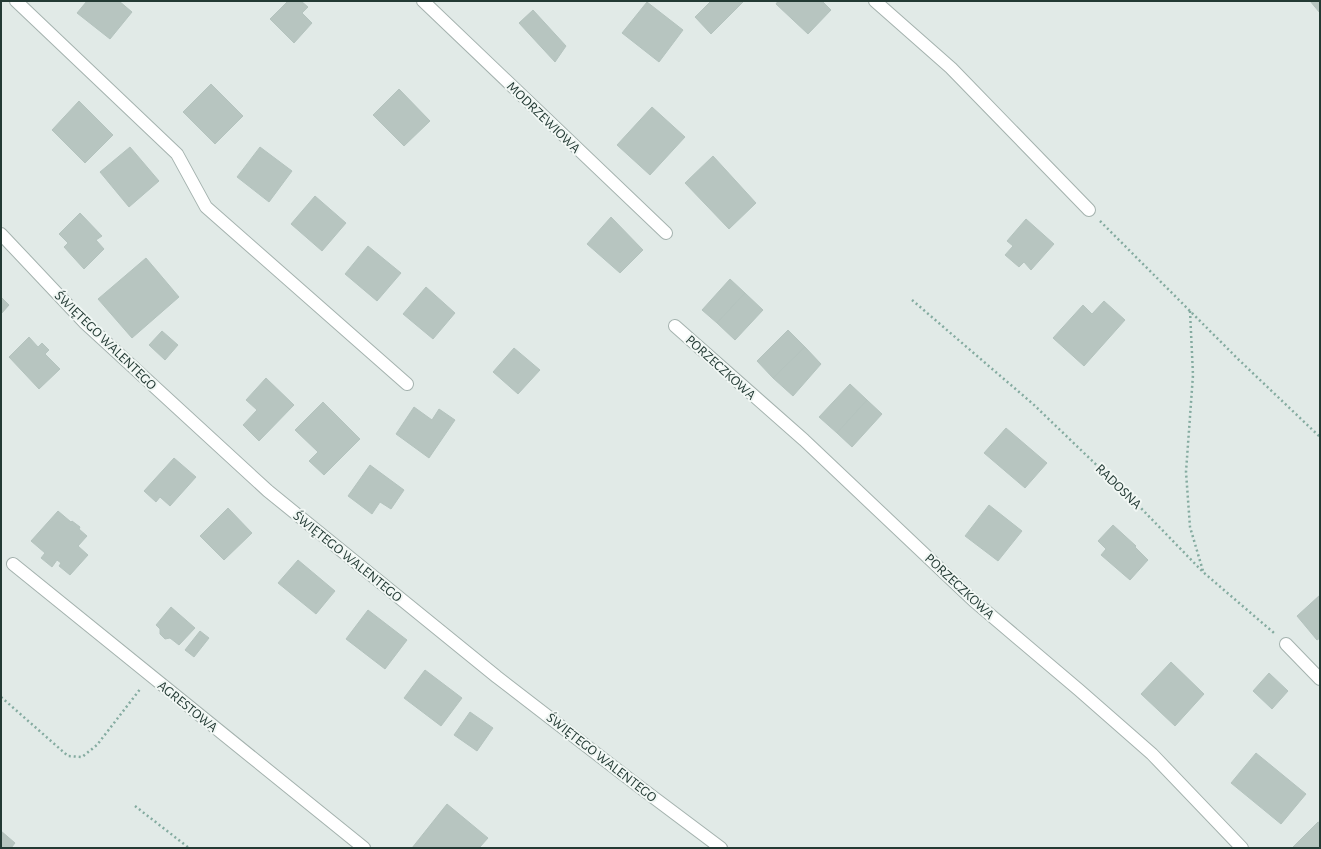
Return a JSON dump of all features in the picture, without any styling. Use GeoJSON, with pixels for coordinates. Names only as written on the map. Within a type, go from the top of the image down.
{"type":"FeatureCollection","features":[{"type":"Feature","properties":{"kind":"street"},"geometry":{"type":"LineString","coordinates":[[16,1],[177,154],[206,207],[407,384]]}},
{"type":"Feature","properties":{"kind":"street","name":"MODRZEWIOWA"},"geometry":{"type":"LineString","coordinates":[[423,1],[666,233]]}},
{"type":"Feature","properties":{"kind":"street"},"geometry":{"type":"LineString","coordinates":[[875,1],[951,68],[1088,210]]}},
{"type":"Feature","properties":{"kind":"street","name":"ŚWIĘTEGO WALENTEGO"},"geometry":{"type":"LineString","coordinates":[[1,234],[84,322],[268,491],[503,682],[721,848]]}},
{"type":"Feature","properties":{"kind":"street","name":"PORZECZKOWA"},"geometry":{"type":"LineString","coordinates":[[675,326],[804,440],[974,601],[1152,754],[1242,848]]}},
{"type":"Feature","properties":{"kind":"street","name":"AGRESTOWA"},"geometry":{"type":"LineString","coordinates":[[14,564],[364,848]]}},
{"type":"Feature","properties":{"kind":"street"},"geometry":{"type":"LineString","coordinates":[[1286,644],[1320,678]]}},
{"type":"Feature","properties":{"kind":"path"},"geometry":{"type":"LineString","coordinates":[[1088,210],[1238,359],[1320,437]]}},
{"type":"Feature","properties":{"kind":"path","name":"RADOSNA"},"geometry":{"type":"LineString","coordinates":[[912,300],[1033,404],[1134,501],[1203,572],[1286,644]]}},
{"type":"Feature","properties":{"kind":"path"},"geometry":{"type":"LineString","coordinates":[[1190,311],[1193,375],[1186,472],[1190,527],[1203,572]]}},
{"type":"Feature","properties":{"kind":"path"},"geometry":{"type":"LineString","coordinates":[[1,697],[68,756],[82,757],[96,745],[151,676]]}},
{"type":"Feature","properties":{"kind":"path"},"geometry":{"type":"LineString","coordinates":[[135,806],[189,848]]}},
{"type":"Feature","properties":{"kind":"building"},"geometry":{"type":"Polygon","coordinates":[[[87,1],[119,1],[132,12],[110,39],[77,13],[87,1]]]}},
{"type":"Feature","properties":{"kind":"building"},"geometry":{"type":"Polygon","coordinates":[[[288,1],[301,1],[308,7],[302,13],[312,23],[294,43],[270,19],[288,1]]]}},
{"type":"Feature","properties":{"kind":"building"},"geometry":{"type":"Polygon","coordinates":[[[711,1],[743,2],[711,34],[695,17],[711,1]]]}},
{"type":"Feature","properties":{"kind":"building"},"geometry":{"type":"Polygon","coordinates":[[[778,1],[822,1],[831,10],[808,34],[776,4],[778,1]]]}},
{"type":"Feature","properties":{"kind":"building"},"geometry":{"type":"Polygon","coordinates":[[[1310,1],[1320,1],[1320,13],[1310,1]]]}},
{"type":"Feature","properties":{"kind":"building"},"geometry":{"type":"Polygon","coordinates":[[[647,2],[683,30],[659,62],[622,33],[647,2]]]}},
{"type":"Feature","properties":{"kind":"building"},"geometry":{"type":"Polygon","coordinates":[[[533,10],[566,46],[555,62],[519,23],[533,10]]]}},
{"type":"Feature","properties":{"kind":"building"},"geometry":{"type":"Polygon","coordinates":[[[211,84],[243,116],[215,144],[183,112],[211,84]]]}},
{"type":"Feature","properties":{"kind":"building"},"geometry":{"type":"Polygon","coordinates":[[[399,89],[430,121],[404,146],[373,115],[399,89]]]}},
{"type":"Feature","properties":{"kind":"building"},"geometry":{"type":"Polygon","coordinates":[[[79,101],[113,135],[85,163],[52,130],[79,101]]]}},
{"type":"Feature","properties":{"kind":"building"},"geometry":{"type":"Polygon","coordinates":[[[652,107],[685,137],[650,175],[617,145],[652,107]]]}},
{"type":"Feature","properties":{"kind":"building"},"geometry":{"type":"Polygon","coordinates":[[[130,147],[159,181],[129,207],[100,172],[130,147]]]}},
{"type":"Feature","properties":{"kind":"building"},"geometry":{"type":"Polygon","coordinates":[[[260,147],[292,171],[269,202],[237,177],[260,147]]]}},
{"type":"Feature","properties":{"kind":"building"},"geometry":{"type":"Polygon","coordinates":[[[713,156],[756,203],[729,229],[685,183],[713,156]]]}},
{"type":"Feature","properties":{"kind":"building"},"geometry":{"type":"Polygon","coordinates":[[[315,196],[346,223],[322,251],[291,224],[315,196]]]}},
{"type":"Feature","properties":{"kind":"building"},"geometry":{"type":"Polygon","coordinates":[[[80,213],[102,236],[96,240],[104,249],[84,269],[64,247],[68,243],[59,234],[80,213]]]}},
{"type":"Feature","properties":{"kind":"building"},"geometry":{"type":"Polygon","coordinates":[[[611,217],[643,250],[620,273],[587,244],[611,217]]]}},
{"type":"Feature","properties":{"kind":"building"},"geometry":{"type":"Polygon","coordinates":[[[1026,219],[1054,244],[1031,270],[1024,262],[1019,267],[1005,255],[1013,246],[1007,241],[1026,219]]]}},
{"type":"Feature","properties":{"kind":"building"},"geometry":{"type":"Polygon","coordinates":[[[368,246],[401,273],[377,301],[345,274],[368,246]]]}},
{"type":"Feature","properties":{"kind":"building"},"geometry":{"type":"Polygon","coordinates":[[[146,258],[179,297],[132,338],[98,299],[146,258]]]}},
{"type":"Feature","properties":{"kind":"building"},"geometry":{"type":"Polygon","coordinates":[[[730,279],[745,293],[717,323],[702,310],[730,279]]]}},
{"type":"Feature","properties":{"kind":"building"},"geometry":{"type":"Polygon","coordinates":[[[426,287],[455,313],[433,339],[403,314],[426,287]]]}},
{"type":"Feature","properties":{"kind":"building"},"geometry":{"type":"Polygon","coordinates":[[[745,293],[763,310],[735,340],[717,323],[745,293]]]}},
{"type":"Feature","properties":{"kind":"building"},"geometry":{"type":"Polygon","coordinates":[[[1,297],[9,305],[1,314],[1,297]]]}},
{"type":"Feature","properties":{"kind":"building"},"geometry":{"type":"Polygon","coordinates":[[[1104,301],[1125,320],[1084,366],[1053,338],[1083,305],[1092,314],[1104,301]]]}},
{"type":"Feature","properties":{"kind":"building"},"geometry":{"type":"Polygon","coordinates":[[[788,330],[805,347],[773,378],[757,361],[788,330]]]}},
{"type":"Feature","properties":{"kind":"building"},"geometry":{"type":"Polygon","coordinates":[[[162,331],[178,345],[165,360],[149,345],[162,331]]]}},
{"type":"Feature","properties":{"kind":"building"},"geometry":{"type":"Polygon","coordinates":[[[29,337],[38,347],[42,343],[49,350],[45,354],[60,369],[39,389],[9,357],[29,337]]]}},
{"type":"Feature","properties":{"kind":"building"},"geometry":{"type":"Polygon","coordinates":[[[805,347],[821,364],[793,396],[773,378],[805,347]]]}},
{"type":"Feature","properties":{"kind":"building"},"geometry":{"type":"Polygon","coordinates":[[[514,348],[540,370],[518,394],[493,372],[514,348]]]}},
{"type":"Feature","properties":{"kind":"building"},"geometry":{"type":"Polygon","coordinates":[[[266,378],[294,405],[259,441],[243,425],[257,410],[246,400],[266,378]]]}},
{"type":"Feature","properties":{"kind":"building"},"geometry":{"type":"Polygon","coordinates":[[[850,384],[867,400],[837,433],[819,417],[850,384]]]}},
{"type":"Feature","properties":{"kind":"building"},"geometry":{"type":"Polygon","coordinates":[[[867,400],[882,414],[852,447],[837,433],[867,400]]]}},
{"type":"Feature","properties":{"kind":"building"},"geometry":{"type":"Polygon","coordinates":[[[323,402],[360,439],[324,475],[309,461],[318,452],[295,430],[323,402]]]}},
{"type":"Feature","properties":{"kind":"building"},"geometry":{"type":"Polygon","coordinates":[[[414,407],[432,420],[439,409],[455,420],[429,458],[396,434],[414,407]]]}},
{"type":"Feature","properties":{"kind":"building"},"geometry":{"type":"Polygon","coordinates":[[[1006,428],[1047,463],[1025,488],[984,453],[1006,428]]]}},
{"type":"Feature","properties":{"kind":"building"},"geometry":{"type":"Polygon","coordinates":[[[174,458],[196,477],[170,506],[160,497],[156,502],[144,491],[174,458]]]}},
{"type":"Feature","properties":{"kind":"building"},"geometry":{"type":"Polygon","coordinates":[[[370,465],[404,490],[391,509],[380,502],[372,514],[348,496],[370,465]]]}},
{"type":"Feature","properties":{"kind":"building"},"geometry":{"type":"Polygon","coordinates":[[[989,505],[1022,531],[998,561],[965,536],[989,505]]]}},
{"type":"Feature","properties":{"kind":"building"},"geometry":{"type":"Polygon","coordinates":[[[228,508],[252,533],[224,560],[200,536],[228,508]]]}},
{"type":"Feature","properties":{"kind":"building"},"geometry":{"type":"Polygon","coordinates":[[[58,511],[71,522],[72,521],[80,527],[79,529],[87,536],[78,546],[88,555],[70,575],[59,566],[61,563],[57,560],[52,567],[41,558],[45,553],[31,541],[58,511]]]}},
{"type":"Feature","properties":{"kind":"building"},"geometry":{"type":"Polygon","coordinates":[[[1113,525],[1136,546],[1135,547],[1148,560],[1130,580],[1101,555],[1106,549],[1098,541],[1113,525]]]}},
{"type":"Feature","properties":{"kind":"building"},"geometry":{"type":"Polygon","coordinates":[[[298,560],[335,591],[316,614],[278,583],[298,560]]]}},
{"type":"Feature","properties":{"kind":"building"},"geometry":{"type":"Polygon","coordinates":[[[1320,595],[1320,638],[1317,640],[1297,616],[1320,595]]]}},
{"type":"Feature","properties":{"kind":"building"},"geometry":{"type":"Polygon","coordinates":[[[171,607],[195,628],[179,645],[170,638],[165,639],[160,634],[160,629],[156,625],[171,607]]]}},
{"type":"Feature","properties":{"kind":"building"},"geometry":{"type":"Polygon","coordinates":[[[368,610],[407,640],[385,669],[346,639],[368,610]]]}},
{"type":"Feature","properties":{"kind":"building"},"geometry":{"type":"Polygon","coordinates":[[[200,631],[209,638],[194,657],[185,650],[200,631]]]}},
{"type":"Feature","properties":{"kind":"building"},"geometry":{"type":"Polygon","coordinates":[[[1171,662],[1204,694],[1175,726],[1141,694],[1171,662]]]}},
{"type":"Feature","properties":{"kind":"building"},"geometry":{"type":"Polygon","coordinates":[[[425,670],[462,698],[441,726],[404,698],[425,670]]]}},
{"type":"Feature","properties":{"kind":"building"},"geometry":{"type":"Polygon","coordinates":[[[1269,673],[1288,691],[1272,709],[1253,691],[1269,673]]]}},
{"type":"Feature","properties":{"kind":"building"},"geometry":{"type":"Polygon","coordinates":[[[470,712],[493,728],[477,751],[454,735],[470,712]]]}},
{"type":"Feature","properties":{"kind":"building"},"geometry":{"type":"Polygon","coordinates":[[[1256,753],[1306,794],[1281,824],[1231,783],[1256,753]]]}},
{"type":"Feature","properties":{"kind":"building"},"geometry":{"type":"Polygon","coordinates":[[[447,804],[488,838],[479,848],[412,848],[447,804]]]}},
{"type":"Feature","properties":{"kind":"building"},"geometry":{"type":"Polygon","coordinates":[[[1318,822],[1320,823],[1320,848],[1292,848],[1318,822]]]}},
{"type":"Feature","properties":{"kind":"building"},"geometry":{"type":"Polygon","coordinates":[[[1,831],[15,843],[11,848],[1,848],[1,831]]]}}]}
